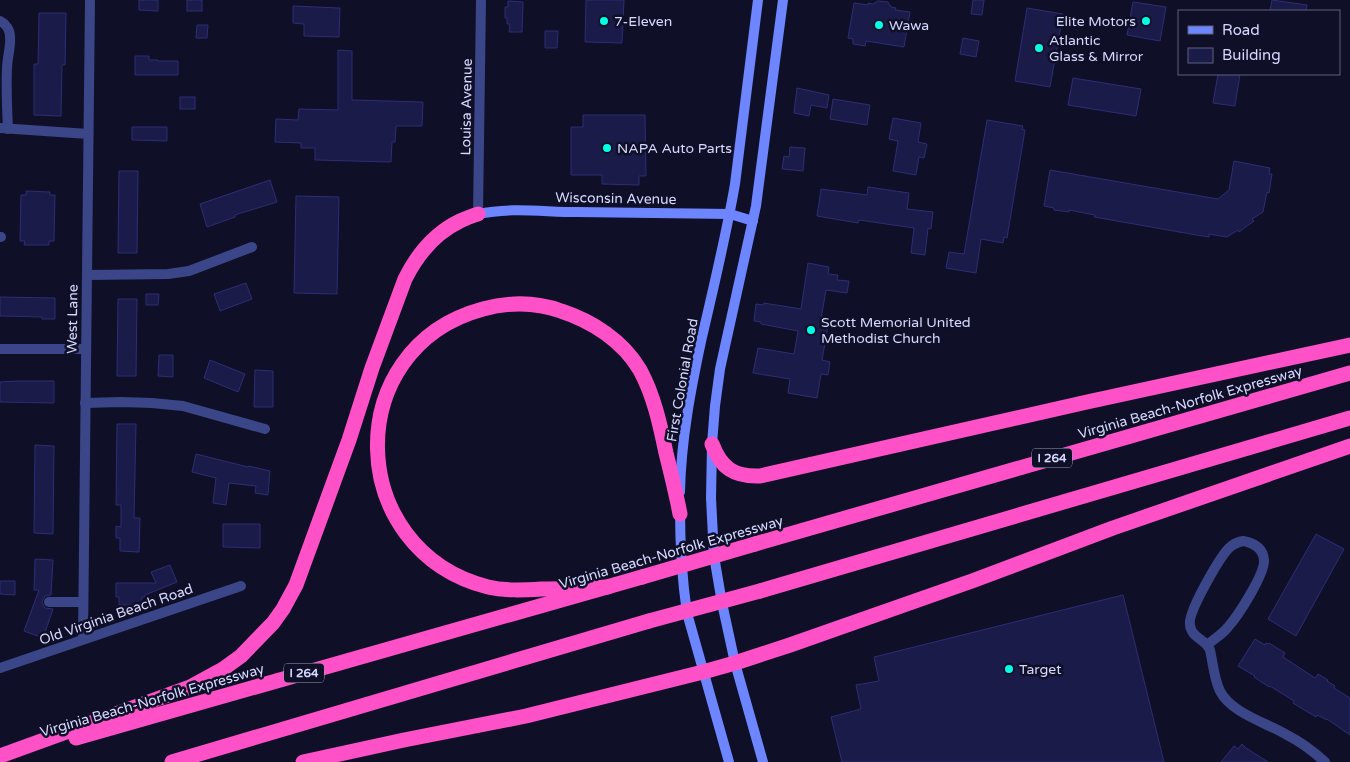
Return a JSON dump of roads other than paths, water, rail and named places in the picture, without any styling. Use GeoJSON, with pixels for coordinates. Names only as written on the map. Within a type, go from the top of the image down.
{"type":"FeatureCollection","features":[{"type":"Feature","properties":{"kind":"highway"},"geometry":{"type":"LineString","coordinates":[[0,758],[190,687],[223,669],[241,656],[273,624],[296,585],[349,440],[372,368],[410,268],[422,252],[448,228],[460,220],[478,214]]}},
{"type":"Feature","properties":{"kind":"highway"},"geometry":{"type":"LineString","coordinates":[[608,587],[518,590],[490,587],[470,582],[452,573],[432,560],[416,546],[394,515],[387,500],[377,459],[377,438],[385,397],[398,372],[418,346],[435,331],[451,321],[472,312],[494,306],[512,304],[555,308],[595,326],[616,342],[632,358],[650,392],[660,422],[680,514]]}},
{"type":"Feature","properties":{"kind":"highway"},"geometry":{"type":"LineString","coordinates":[[712,444],[719,459],[729,470],[748,477],[760,476],[1350,345]]}},
{"type":"Feature","properties":{"kind":"highway","name":"Virginia Beach-Norfolk Expressway"},"geometry":{"type":"LineString","coordinates":[[0,758],[608,587],[1350,373]]}},
{"type":"Feature","properties":{"kind":"highway"},"geometry":{"type":"LineString","coordinates":[[172,762],[649,621],[760,591],[1350,418]]}},
{"type":"Feature","properties":{"kind":"highway"},"geometry":{"type":"LineString","coordinates":[[303,762],[526,716],[735,663],[972,581],[1113,528],[1350,446]]}},
{"type":"Feature","properties":{"kind":"main road","name":"First Colonial Road"},"geometry":{"type":"LineString","coordinates":[[729,762],[687,613],[683,589],[680,474],[691,393],[735,184],[758,0]]}},
{"type":"Feature","properties":{"kind":"main road"},"geometry":{"type":"LineString","coordinates":[[763,762],[735,663],[714,556],[712,444],[720,369],[757,198],[783,0]]}},
{"type":"Feature","properties":{"kind":"main road","name":"Wisconsin Avenue"},"geometry":{"type":"LineString","coordinates":[[478,214],[511,210],[730,214],[753,221]]}},
{"type":"Feature","properties":{"kind":"street","name":"West Lane"},"geometry":{"type":"LineString","coordinates":[[83,639],[90,0]]}},
{"type":"Feature","properties":{"kind":"street","name":"Louisa Avenue"},"geometry":{"type":"LineString","coordinates":[[478,214],[481,0]]}},
{"type":"Feature","properties":{"kind":"street"},"geometry":{"type":"LineString","coordinates":[[0,20],[8,29],[10,37],[4,128],[88,134]]}},
{"type":"Feature","properties":{"kind":"street"},"geometry":{"type":"LineString","coordinates":[[87,275],[168,274],[189,271],[252,247]]}},
{"type":"Feature","properties":{"kind":"street"},"geometry":{"type":"LineString","coordinates":[[0,348],[86,349]]}},
{"type":"Feature","properties":{"kind":"street"},"geometry":{"type":"LineString","coordinates":[[85,403],[129,402],[183,406],[265,429]]}},
{"type":"Feature","properties":{"kind":"street"},"geometry":{"type":"LineString","coordinates":[[1207,644],[1227,629],[1247,600],[1260,574],[1265,562],[1263,554],[1258,546],[1251,542],[1243,541],[1229,548],[1205,586],[1190,616],[1191,631],[1207,644],[1220,691],[1226,700],[1235,708],[1308,748],[1324,762]]}},
{"type":"Feature","properties":{"kind":"street","name":"Old Virginia Beach Road"},"geometry":{"type":"LineString","coordinates":[[0,668],[241,586]]}},
{"type":"Feature","properties":{"kind":"street"},"geometry":{"type":"LineString","coordinates":[[49,602],[83,602]]}},
{"type":"Feature","properties":{"kind":"place","name":"7-Eleven"},"geometry":{"type":"Point","coordinates":[604,21]}},
{"type":"Feature","properties":{"kind":"place","name":"Elite Motors"},"geometry":{"type":"Point","coordinates":[1146,21]}},
{"type":"Feature","properties":{"kind":"place","name":"Wawa"},"geometry":{"type":"Point","coordinates":[879,25]}},
{"type":"Feature","properties":{"kind":"place","name":"Atlantic Glass & Mirror"},"geometry":{"type":"Point","coordinates":[1039,48]}},
{"type":"Feature","properties":{"kind":"place","name":"NAPA Auto Parts"},"geometry":{"type":"Point","coordinates":[607,148]}},
{"type":"Feature","properties":{"kind":"place","name":"Scott Memorial United Methodist Church"},"geometry":{"type":"Point","coordinates":[811,330]}},
{"type":"Feature","properties":{"kind":"place","name":"Target"},"geometry":{"type":"Point","coordinates":[1009,669]}}]}
